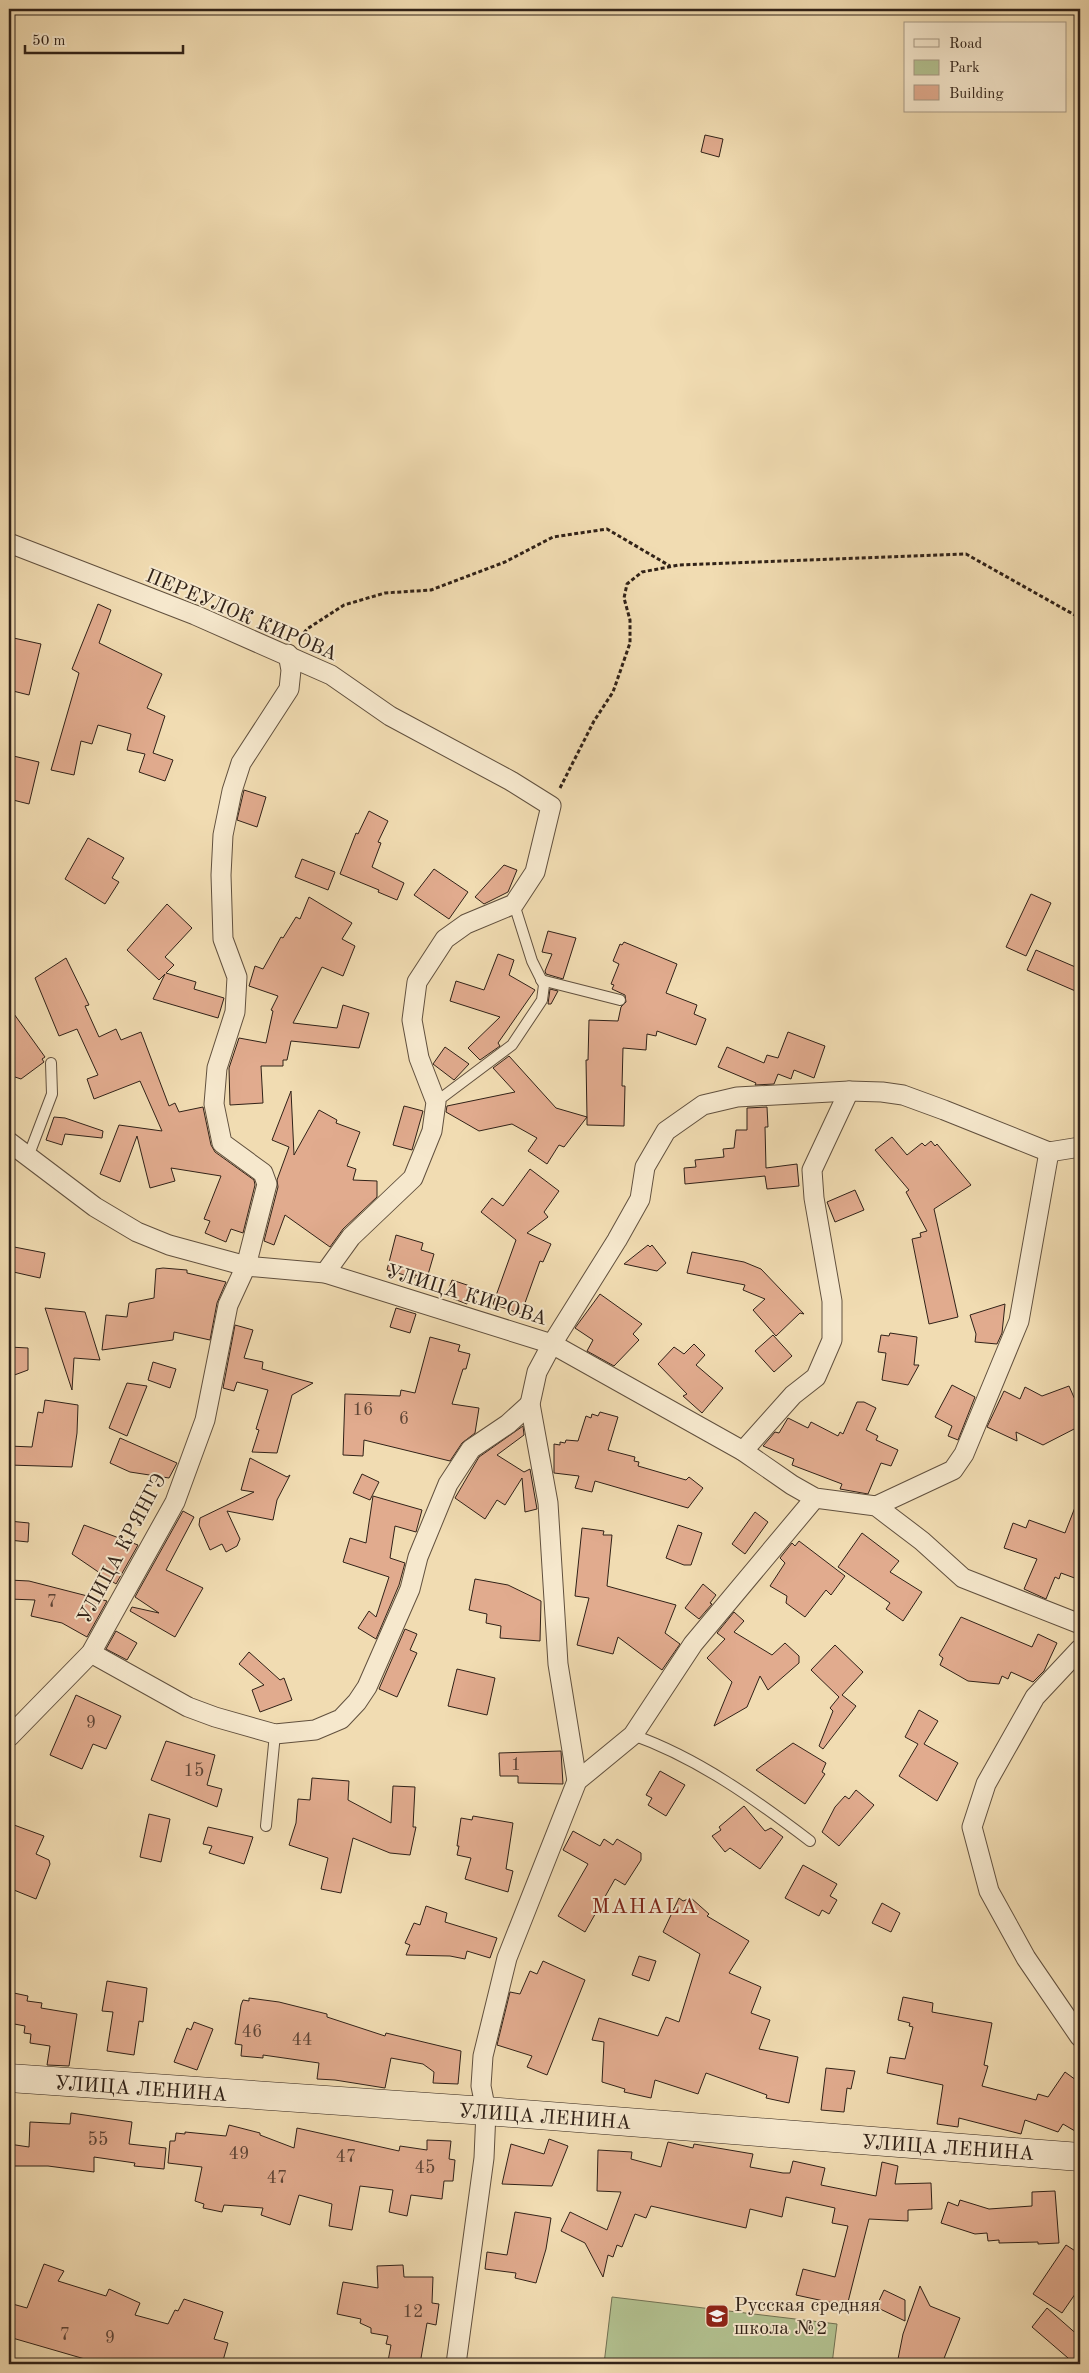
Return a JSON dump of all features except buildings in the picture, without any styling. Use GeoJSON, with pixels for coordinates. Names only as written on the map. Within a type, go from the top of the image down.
{"type":"FeatureCollection","features":[{"type":"Feature","properties":{"kind":"street","name":"ПЕРЕУЛОК КИРОВА"},"geometry":{"type":"LineString","coordinates":[[9,543],[288,654],[331,675],[390,716],[511,781],[551,806]]}},
{"type":"Feature","properties":{"kind":"street","name":"УЛИЦА КРЯНГЭ"},"geometry":{"type":"LineString","coordinates":[[9,1737],[91,1653],[175,1502],[205,1420],[228,1306],[246,1266],[267,1184],[263,1173],[222,1143],[214,1104],[217,1068],[235,1012],[237,977],[223,939],[222,835],[232,790],[241,763],[289,689],[291,670],[288,654]]}},
{"type":"Feature","properties":{"kind":"street"},"geometry":{"type":"LineString","coordinates":[[325,1274],[351,1237],[413,1178],[432,1131],[436,1102],[419,1058],[412,1020],[417,982],[445,939],[466,924],[514,904],[535,872],[551,806]]}},
{"type":"Feature","properties":{"kind":"street"},"geometry":{"type":"LineString","coordinates":[[743,1451],[793,1395],[816,1377],[832,1340],[832,1301],[814,1198],[812,1170],[849,1090]]}},
{"type":"Feature","properties":{"kind":"street","name":"УЛИЦА КИРОВА"},"geometry":{"type":"LineString","coordinates":[[9,1142],[95,1207],[137,1232],[169,1245],[246,1266],[325,1274],[552,1344],[617,1240],[640,1198],[645,1167],[666,1131],[703,1105],[737,1097],[849,1090],[903,1095],[1049,1152]]}},
{"type":"Feature","properties":{"kind":"street"},"geometry":{"type":"LineString","coordinates":[[876,1506],[952,1470],[964,1454],[1019,1321],[1049,1152],[1080,1147]]}},
{"type":"Feature","properties":{"kind":"street"},"geometry":{"type":"LineString","coordinates":[[577,1781],[558,1664],[548,1503],[530,1404],[537,1372],[552,1344],[743,1451],[792,1485],[815,1498],[876,1506],[922,1541],[963,1578],[1080,1624]]}},
{"type":"Feature","properties":{"kind":"street"},"geometry":{"type":"LineString","coordinates":[[91,1653],[188,1707],[215,1718],[275,1734],[316,1730],[341,1719],[357,1702],[367,1687],[410,1589],[418,1557],[448,1484],[471,1450],[508,1424],[530,1404]]}},
{"type":"Feature","properties":{"kind":"street"},"geometry":{"type":"LineString","coordinates":[[456,2364],[484,2158],[486,2111],[481,2086],[483,2056],[507,1958],[577,1781],[633,1735],[693,1644],[815,1498]]}},
{"type":"Feature","properties":{"kind":"street"},"geometry":{"type":"LineString","coordinates":[[1080,1649],[1035,1697],[986,1784],[972,1826],[989,1891],[1026,1958],[1080,2036]]}},
{"type":"Feature","properties":{"kind":"street","name":"УЛИЦА ЛЕНИНА"},"geometry":{"type":"LineString","coordinates":[[9,2078],[486,2111],[1080,2157]]}},
{"type":"Feature","properties":{"kind":"lane"},"geometry":{"type":"LineString","coordinates":[[436,1102],[512,1045],[542,1000],[544,985],[532,961],[514,904]]}},
{"type":"Feature","properties":{"kind":"lane"},"geometry":{"type":"LineString","coordinates":[[541,980],[620,1000]]}},
{"type":"Feature","properties":{"kind":"lane"},"geometry":{"type":"LineString","coordinates":[[28,1157],[52,1094],[51,1063]]}},
{"type":"Feature","properties":{"kind":"lane"},"geometry":{"type":"LineString","coordinates":[[266,1826],[275,1734]]}},
{"type":"Feature","properties":{"kind":"lane"},"geometry":{"type":"LineString","coordinates":[[633,1735],[665,1746],[760,1802],[810,1841]]}},
{"type":"Feature","properties":{"kind":"path"},"geometry":{"type":"LineString","coordinates":[[288,654],[307,629],[344,605],[385,593],[431,590],[505,562],[553,537],[608,529],[671,567]]}},
{"type":"Feature","properties":{"kind":"path"},"geometry":{"type":"LineString","coordinates":[[551,806],[594,721],[613,692],[630,643],[630,620],[624,598],[627,584],[642,572],[671,567],[966,554],[1080,618]]}},
{"type":"Feature","properties":{"kind":"green space"},"geometry":{"type":"Polygon","coordinates":[[[612,2297],[837,2324],[832,2364],[604,2364],[612,2297]]]}},
{"type":"Feature","properties":{"kind":"place","name":"Русская средняя школа №2"},"geometry":{"type":"Point","coordinates":[717,2316]}},
{"type":"Feature","properties":{"kind":"district","name":"MAHALA"},"geometry":{"type":"Point","coordinates":[645,1905]}}]}
